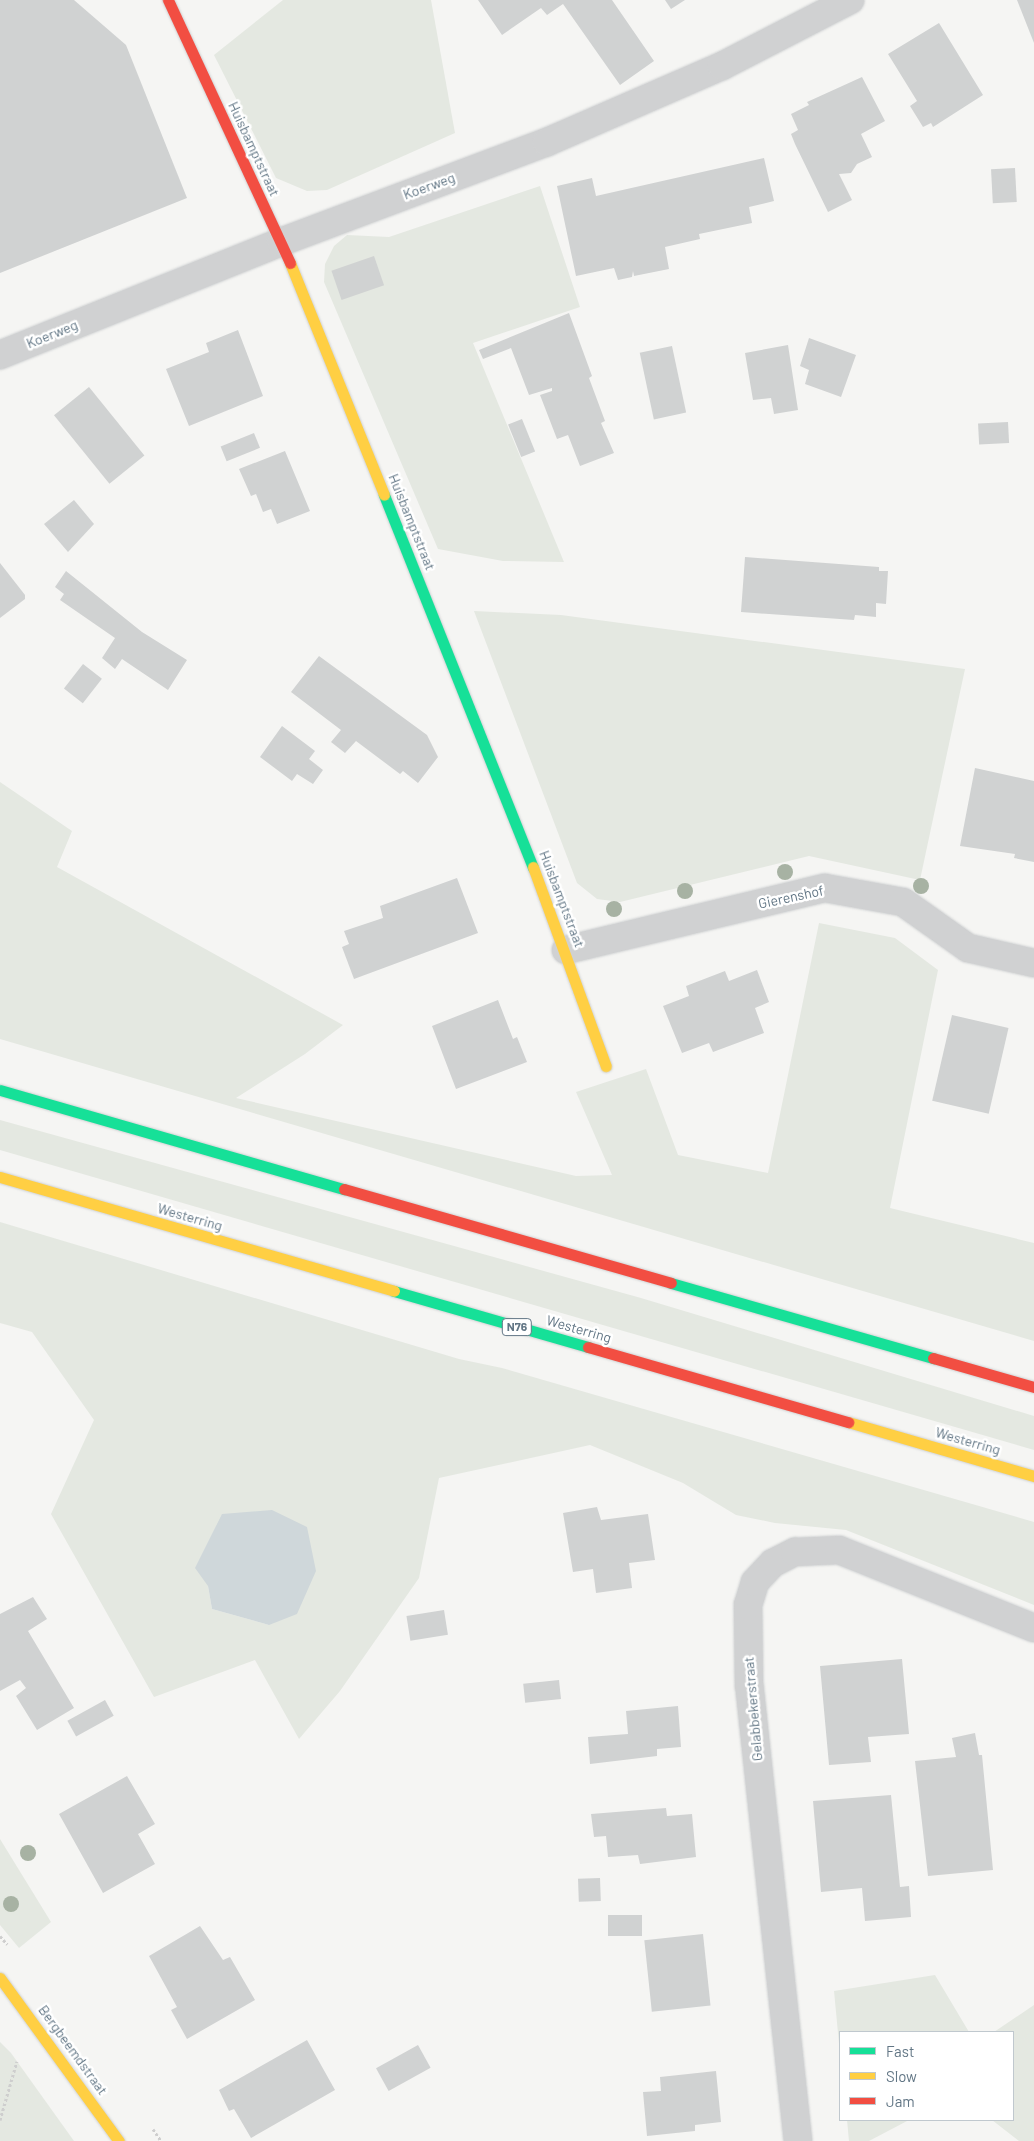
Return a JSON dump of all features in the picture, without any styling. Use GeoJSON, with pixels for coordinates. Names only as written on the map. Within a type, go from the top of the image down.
{"type":"FeatureCollection","features":[{"type":"Feature","properties":{"kind":"main road","name":"Huisbamptstraat"},"geometry":{"type":"LineString","coordinates":[[168,0],[281,242],[428,599],[566,950],[606,1066]]}},
{"type":"Feature","properties":{"kind":"main road"},"geometry":{"type":"LineString","coordinates":[[0,1090],[1034,1387]]}},
{"type":"Feature","properties":{"kind":"main road","name":"Westerring"},"geometry":{"type":"LineString","coordinates":[[0,1177],[1034,1476]]}},
{"type":"Feature","properties":{"kind":"main road","name":"Bergbeemdstraat"},"geometry":{"type":"LineString","coordinates":[[0,1978],[29,2015],[119,2141]]}},
{"type":"Feature","properties":{"kind":"street","name":"Koerweg"},"geometry":{"type":"LineString","coordinates":[[0,355],[281,242],[547,142],[722,66],[850,0]]}},
{"type":"Feature","properties":{"kind":"street","name":"Gierenshof"},"geometry":{"type":"LineString","coordinates":[[566,950],[825,888],[903,902],[968,948],[1034,963]]}},
{"type":"Feature","properties":{"kind":"street","name":"Gelabbekerstraat"},"geometry":{"type":"LineString","coordinates":[[798,2141],[749,1685],[748,1605],[755,1582],[773,1562],[796,1552],[839,1550],[1034,1628]]}},
{"type":"Feature","properties":{"kind":"path"},"geometry":{"type":"LineString","coordinates":[[0,2120],[29,2015]]}},
{"type":"Feature","properties":{"kind":"shaded area"},"geometry":{"type":"Polygon","coordinates":[[[283,0],[431,0],[455,133],[327,190],[307,191],[276,178],[214,55],[283,0]]]}},
{"type":"Feature","properties":{"kind":"shaded area"},"geometry":{"type":"Polygon","coordinates":[[[540,186],[580,307],[473,343],[564,562],[503,561],[438,549],[324,282],[325,264],[334,246],[347,235],[389,237],[540,186]]]}},
{"type":"Feature","properties":{"kind":"shaded area"},"geometry":{"type":"Polygon","coordinates":[[[474,611],[561,615],[965,669],[920,880],[809,856],[620,902],[597,899],[577,883],[474,611]]]}},
{"type":"Feature","properties":{"kind":"shaded area"},"geometry":{"type":"Polygon","coordinates":[[[0,782],[72,831],[57,867],[343,1025],[305,1054],[236,1098],[576,1176],[612,1175],[576,1092],[646,1069],[678,1155],[768,1173],[819,923],[895,938],[938,970],[890,1208],[1034,1243],[1034,1341],[0,1039],[0,782]]]}},
{"type":"Feature","properties":{"kind":"shaded area"},"geometry":{"type":"Polygon","coordinates":[[[0,1120],[641,1298],[1034,1416],[1034,1450],[0,1150],[0,1120]]]}},
{"type":"Feature","properties":{"kind":"shaded area"},"geometry":{"type":"Polygon","coordinates":[[[0,1222],[459,1359],[502,1368],[1034,1522],[1034,1605],[846,1530],[775,1523],[736,1515],[683,1483],[590,1445],[439,1478],[419,1578],[340,1691],[299,1739],[255,1660],[154,1697],[51,1514],[94,1420],[32,1332],[0,1323],[0,1222]],[[208,1586],[212,1609],[269,1625],[208,1586]]]}},
{"type":"Feature","properties":{"kind":"shaded area"},"geometry":{"type":"Polygon","coordinates":[[[272,1510],[307,1527],[316,1571],[297,1614],[269,1625],[212,1609],[208,1586],[195,1568],[222,1514],[272,1510]]]}},
{"type":"Feature","properties":{"kind":"shaded area"},"geometry":{"type":"Polygon","coordinates":[[[0,1839],[51,1922],[19,1948],[0,1925],[0,1839]]]}},
{"type":"Feature","properties":{"kind":"shaded area"},"geometry":{"type":"Polygon","coordinates":[[[935,1975],[968,2031],[839,2031],[839,2044],[834,1991],[935,1975]]]}},
{"type":"Feature","properties":{"kind":"shaded area"},"geometry":{"type":"Polygon","coordinates":[[[1034,2005],[1034,2141],[1019,2141],[993,2121],[1014,2121],[1014,2031],[995,2031],[1034,2005]]]}},
{"type":"Feature","properties":{"kind":"shaded area"},"geometry":{"type":"Polygon","coordinates":[[[0,2042],[11,2053],[74,2141],[0,2141],[0,2042]]]}},
{"type":"Feature","properties":{"kind":"shaded area"},"geometry":{"type":"Polygon","coordinates":[[[847,2121],[907,2121],[869,2141],[849,2141],[847,2121]]]}},
{"type":"Feature","properties":{"kind":"building"},"geometry":{"type":"Polygon","coordinates":[[[0,0],[74,0],[126,45],[187,198],[0,273],[0,0]]]}},
{"type":"Feature","properties":{"kind":"building"},"geometry":{"type":"Polygon","coordinates":[[[478,0],[612,0],[654,61],[620,85],[563,4],[547,15],[541,8],[502,35],[478,0]]]}},
{"type":"Feature","properties":{"kind":"building"},"geometry":{"type":"Polygon","coordinates":[[[665,0],[685,0],[671,9],[665,0]]]}},
{"type":"Feature","properties":{"kind":"building"},"geometry":{"type":"Polygon","coordinates":[[[1017,0],[1034,0],[1034,43],[1017,0]]]}},
{"type":"Feature","properties":{"kind":"building"},"geometry":{"type":"Polygon","coordinates":[[[939,23],[983,95],[933,127],[931,123],[923,127],[910,106],[917,101],[888,54],[939,23]]]}},
{"type":"Feature","properties":{"kind":"building"},"geometry":{"type":"Polygon","coordinates":[[[862,77],[885,121],[861,134],[872,157],[857,164],[851,173],[839,174],[852,200],[828,212],[791,134],[798,130],[791,114],[809,105],[807,102],[862,77]]]}},
{"type":"Feature","properties":{"kind":"building"},"geometry":{"type":"Polygon","coordinates":[[[764,158],[774,201],[749,207],[752,223],[699,234],[700,239],[665,247],[669,269],[634,276],[633,271],[632,277],[618,280],[614,268],[576,276],[557,186],[592,178],[596,196],[764,158]]]}},
{"type":"Feature","properties":{"kind":"building"},"geometry":{"type":"Polygon","coordinates":[[[1015,168],[1017,202],[993,203],[991,169],[1015,168]]]}},
{"type":"Feature","properties":{"kind":"building"},"geometry":{"type":"Polygon","coordinates":[[[374,256],[384,285],[342,300],[331,271],[374,256]]]}},
{"type":"Feature","properties":{"kind":"building"},"geometry":{"type":"Polygon","coordinates":[[[569,313],[592,376],[589,378],[605,421],[601,423],[614,453],[580,466],[568,435],[557,439],[540,395],[552,391],[552,388],[529,395],[511,348],[483,359],[479,350],[569,313]]]}},
{"type":"Feature","properties":{"kind":"building"},"geometry":{"type":"Polygon","coordinates":[[[238,330],[263,396],[189,426],[166,369],[209,352],[206,343],[238,330]]]}},
{"type":"Feature","properties":{"kind":"building"},"geometry":{"type":"Polygon","coordinates":[[[809,338],[856,355],[841,397],[805,384],[809,370],[800,366],[809,338]]]}},
{"type":"Feature","properties":{"kind":"building"},"geometry":{"type":"Polygon","coordinates":[[[788,345],[798,410],[774,414],[771,398],[753,400],[745,353],[788,345]]]}},
{"type":"Feature","properties":{"kind":"building"},"geometry":{"type":"Polygon","coordinates":[[[672,346],[686,413],[654,419],[640,353],[672,346]]]}},
{"type":"Feature","properties":{"kind":"building"},"geometry":{"type":"Polygon","coordinates":[[[89,387],[144,455],[109,484],[54,415],[89,387]]]}},
{"type":"Feature","properties":{"kind":"building"},"geometry":{"type":"Polygon","coordinates":[[[522,419],[535,451],[521,457],[508,425],[522,419]]]}},
{"type":"Feature","properties":{"kind":"building"},"geometry":{"type":"Polygon","coordinates":[[[1008,422],[1009,443],[979,445],[978,424],[1008,422]]]}},
{"type":"Feature","properties":{"kind":"building"},"geometry":{"type":"Polygon","coordinates":[[[254,433],[260,448],[227,461],[221,446],[254,433]]]}},
{"type":"Feature","properties":{"kind":"building"},"geometry":{"type":"Polygon","coordinates":[[[285,451],[310,511],[277,524],[271,509],[263,512],[256,494],[251,496],[239,469],[285,451]]]}},
{"type":"Feature","properties":{"kind":"building"},"geometry":{"type":"Polygon","coordinates":[[[74,500],[94,524],[68,552],[44,524],[74,500]]]}},
{"type":"Feature","properties":{"kind":"building"},"geometry":{"type":"Polygon","coordinates":[[[745,557],[879,567],[879,571],[888,571],[886,604],[876,603],[876,617],[855,615],[854,620],[741,612],[745,557]]]}},
{"type":"Feature","properties":{"kind":"building"},"geometry":{"type":"Polygon","coordinates":[[[0,563],[25,595],[25,599],[0,618],[0,563]]]}},
{"type":"Feature","properties":{"kind":"building"},"geometry":{"type":"Polygon","coordinates":[[[66,571],[142,632],[187,660],[168,690],[122,659],[115,669],[102,658],[115,638],[60,600],[64,594],[55,587],[66,571]]]}},
{"type":"Feature","properties":{"kind":"building"},"geometry":{"type":"Polygon","coordinates":[[[319,656],[427,735],[438,757],[418,783],[403,771],[400,774],[356,741],[345,753],[331,742],[341,730],[291,692],[319,656]]]}},
{"type":"Feature","properties":{"kind":"building"},"geometry":{"type":"Polygon","coordinates":[[[83,664],[102,679],[83,703],[64,688],[83,664]]]}},
{"type":"Feature","properties":{"kind":"building"},"geometry":{"type":"Polygon","coordinates":[[[282,726],[315,751],[309,759],[323,770],[313,784],[297,774],[292,781],[260,757],[282,726]]]}},
{"type":"Feature","properties":{"kind":"building"},"geometry":{"type":"Polygon","coordinates":[[[975,768],[1034,781],[1034,862],[1014,858],[1015,854],[960,846],[975,768]]]}},
{"type":"Feature","properties":{"kind":"building"},"geometry":{"type":"Polygon","coordinates":[[[457,878],[478,933],[354,979],[342,947],[349,944],[344,931],[383,918],[380,906],[457,878]]]}},
{"type":"Feature","properties":{"kind":"building"},"geometry":{"type":"Polygon","coordinates":[[[757,970],[769,1002],[755,1008],[764,1033],[713,1052],[709,1043],[682,1053],[663,1006],[689,996],[686,986],[725,971],[729,981],[757,970]]]}},
{"type":"Feature","properties":{"kind":"building"},"geometry":{"type":"Polygon","coordinates":[[[498,1000],[513,1039],[517,1037],[527,1062],[456,1089],[432,1026],[498,1000]]]}},
{"type":"Feature","properties":{"kind":"building"},"geometry":{"type":"Polygon","coordinates":[[[952,1015],[1009,1028],[989,1114],[932,1101],[952,1015]]]}},
{"type":"Feature","properties":{"kind":"building"},"geometry":{"type":"Polygon","coordinates":[[[597,1507],[601,1520],[648,1514],[655,1560],[629,1563],[632,1588],[596,1593],[593,1569],[573,1572],[563,1513],[597,1507]]]}},
{"type":"Feature","properties":{"kind":"building"},"geometry":{"type":"Polygon","coordinates":[[[33,1597],[47,1619],[28,1631],[74,1708],[37,1730],[16,1696],[26,1688],[20,1680],[0,1691],[0,1614],[33,1597]]]}},
{"type":"Feature","properties":{"kind":"building"},"geometry":{"type":"Polygon","coordinates":[[[444,1610],[448,1635],[410,1641],[406,1616],[444,1610]]]}},
{"type":"Feature","properties":{"kind":"building"},"geometry":{"type":"Polygon","coordinates":[[[902,1659],[909,1734],[868,1737],[871,1762],[829,1765],[820,1666],[902,1659]]]}},
{"type":"Feature","properties":{"kind":"building"},"geometry":{"type":"Polygon","coordinates":[[[559,1680],[561,1699],[525,1703],[523,1684],[559,1680]]]}},
{"type":"Feature","properties":{"kind":"building"},"geometry":{"type":"Polygon","coordinates":[[[105,1700],[114,1716],[76,1737],[67,1721],[105,1700]]]}},
{"type":"Feature","properties":{"kind":"building"},"geometry":{"type":"Polygon","coordinates":[[[678,1706],[681,1747],[657,1749],[657,1756],[590,1764],[588,1737],[628,1734],[626,1711],[678,1706]]]}},
{"type":"Feature","properties":{"kind":"building"},"geometry":{"type":"Polygon","coordinates":[[[975,1733],[979,1755],[982,1755],[993,1870],[928,1876],[915,1761],[956,1757],[952,1738],[975,1733]]]}},
{"type":"Feature","properties":{"kind":"building"},"geometry":{"type":"Polygon","coordinates":[[[127,1776],[155,1824],[138,1834],[155,1864],[103,1893],[59,1814],[127,1776]]]}},
{"type":"Feature","properties":{"kind":"building"},"geometry":{"type":"Polygon","coordinates":[[[891,1795],[900,1887],[909,1886],[911,1917],[865,1921],[862,1888],[821,1892],[813,1801],[891,1795]]]}},
{"type":"Feature","properties":{"kind":"building"},"geometry":{"type":"Polygon","coordinates":[[[666,1808],[667,1816],[692,1814],[696,1857],[640,1864],[638,1855],[608,1857],[606,1836],[594,1837],[591,1814],[666,1808]]]}},
{"type":"Feature","properties":{"kind":"building"},"geometry":{"type":"Polygon","coordinates":[[[600,1878],[601,1901],[579,1902],[578,1879],[600,1878]]]}},
{"type":"Feature","properties":{"kind":"building"},"geometry":{"type":"Polygon","coordinates":[[[608,1915],[642,1915],[642,1936],[608,1936],[608,1915]]]}},
{"type":"Feature","properties":{"kind":"building"},"geometry":{"type":"Polygon","coordinates":[[[200,1926],[223,1960],[230,1957],[255,2000],[187,2039],[171,2010],[177,2007],[149,1956],[200,1926]]]}},
{"type":"Feature","properties":{"kind":"building"},"geometry":{"type":"Polygon","coordinates":[[[703,1934],[711,2006],[652,2012],[644,1940],[703,1934]]]}},
{"type":"Feature","properties":{"kind":"building"},"geometry":{"type":"Polygon","coordinates":[[[307,2040],[335,2090],[251,2138],[234,2109],[229,2111],[219,2090],[307,2040]]]}},
{"type":"Feature","properties":{"kind":"building"},"geometry":{"type":"Polygon","coordinates":[[[418,2045],[431,2068],[389,2091],[376,2068],[418,2045]]]}},
{"type":"Feature","properties":{"kind":"building"},"geometry":{"type":"Polygon","coordinates":[[[716,2071],[721,2122],[695,2125],[695,2131],[647,2136],[643,2092],[661,2091],[660,2077],[716,2071]]]}},
{"type":"Feature","properties":{"kind":"traffic: fast"},"geometry":{"type":"LineString","coordinates":[[384,495],[533,867]]}},
{"type":"Feature","properties":{"kind":"traffic: fast"},"geometry":{"type":"LineString","coordinates":[[0,1090],[344,1189]]}},
{"type":"Feature","properties":{"kind":"traffic: fast"},"geometry":{"type":"LineString","coordinates":[[671,1283],[933,1358]]}},
{"type":"Feature","properties":{"kind":"traffic: fast"},"geometry":{"type":"LineString","coordinates":[[394,1291],[588,1347]]}},
{"type":"Feature","properties":{"kind":"traffic: slow"},"geometry":{"type":"LineString","coordinates":[[290,263],[384,495]]}},
{"type":"Feature","properties":{"kind":"traffic: slow"},"geometry":{"type":"LineString","coordinates":[[533,867],[606,1066]]}},
{"type":"Feature","properties":{"kind":"traffic: slow"},"geometry":{"type":"LineString","coordinates":[[0,1177],[394,1291]]}},
{"type":"Feature","properties":{"kind":"traffic: slow"},"geometry":{"type":"LineString","coordinates":[[848,1422],[1034,1476]]}},
{"type":"Feature","properties":{"kind":"traffic: slow"},"geometry":{"type":"LineString","coordinates":[[0,1978],[119,2141]]}},
{"type":"Feature","properties":{"kind":"traffic: jam"},"geometry":{"type":"LineString","coordinates":[[168,0],[290,263]]}},
{"type":"Feature","properties":{"kind":"traffic: jam"},"geometry":{"type":"LineString","coordinates":[[344,1189],[671,1283]]}},
{"type":"Feature","properties":{"kind":"traffic: jam"},"geometry":{"type":"LineString","coordinates":[[588,1347],[848,1422]]}},
{"type":"Feature","properties":{"kind":"traffic: jam"},"geometry":{"type":"LineString","coordinates":[[933,1358],[1034,1387]]}}]}
